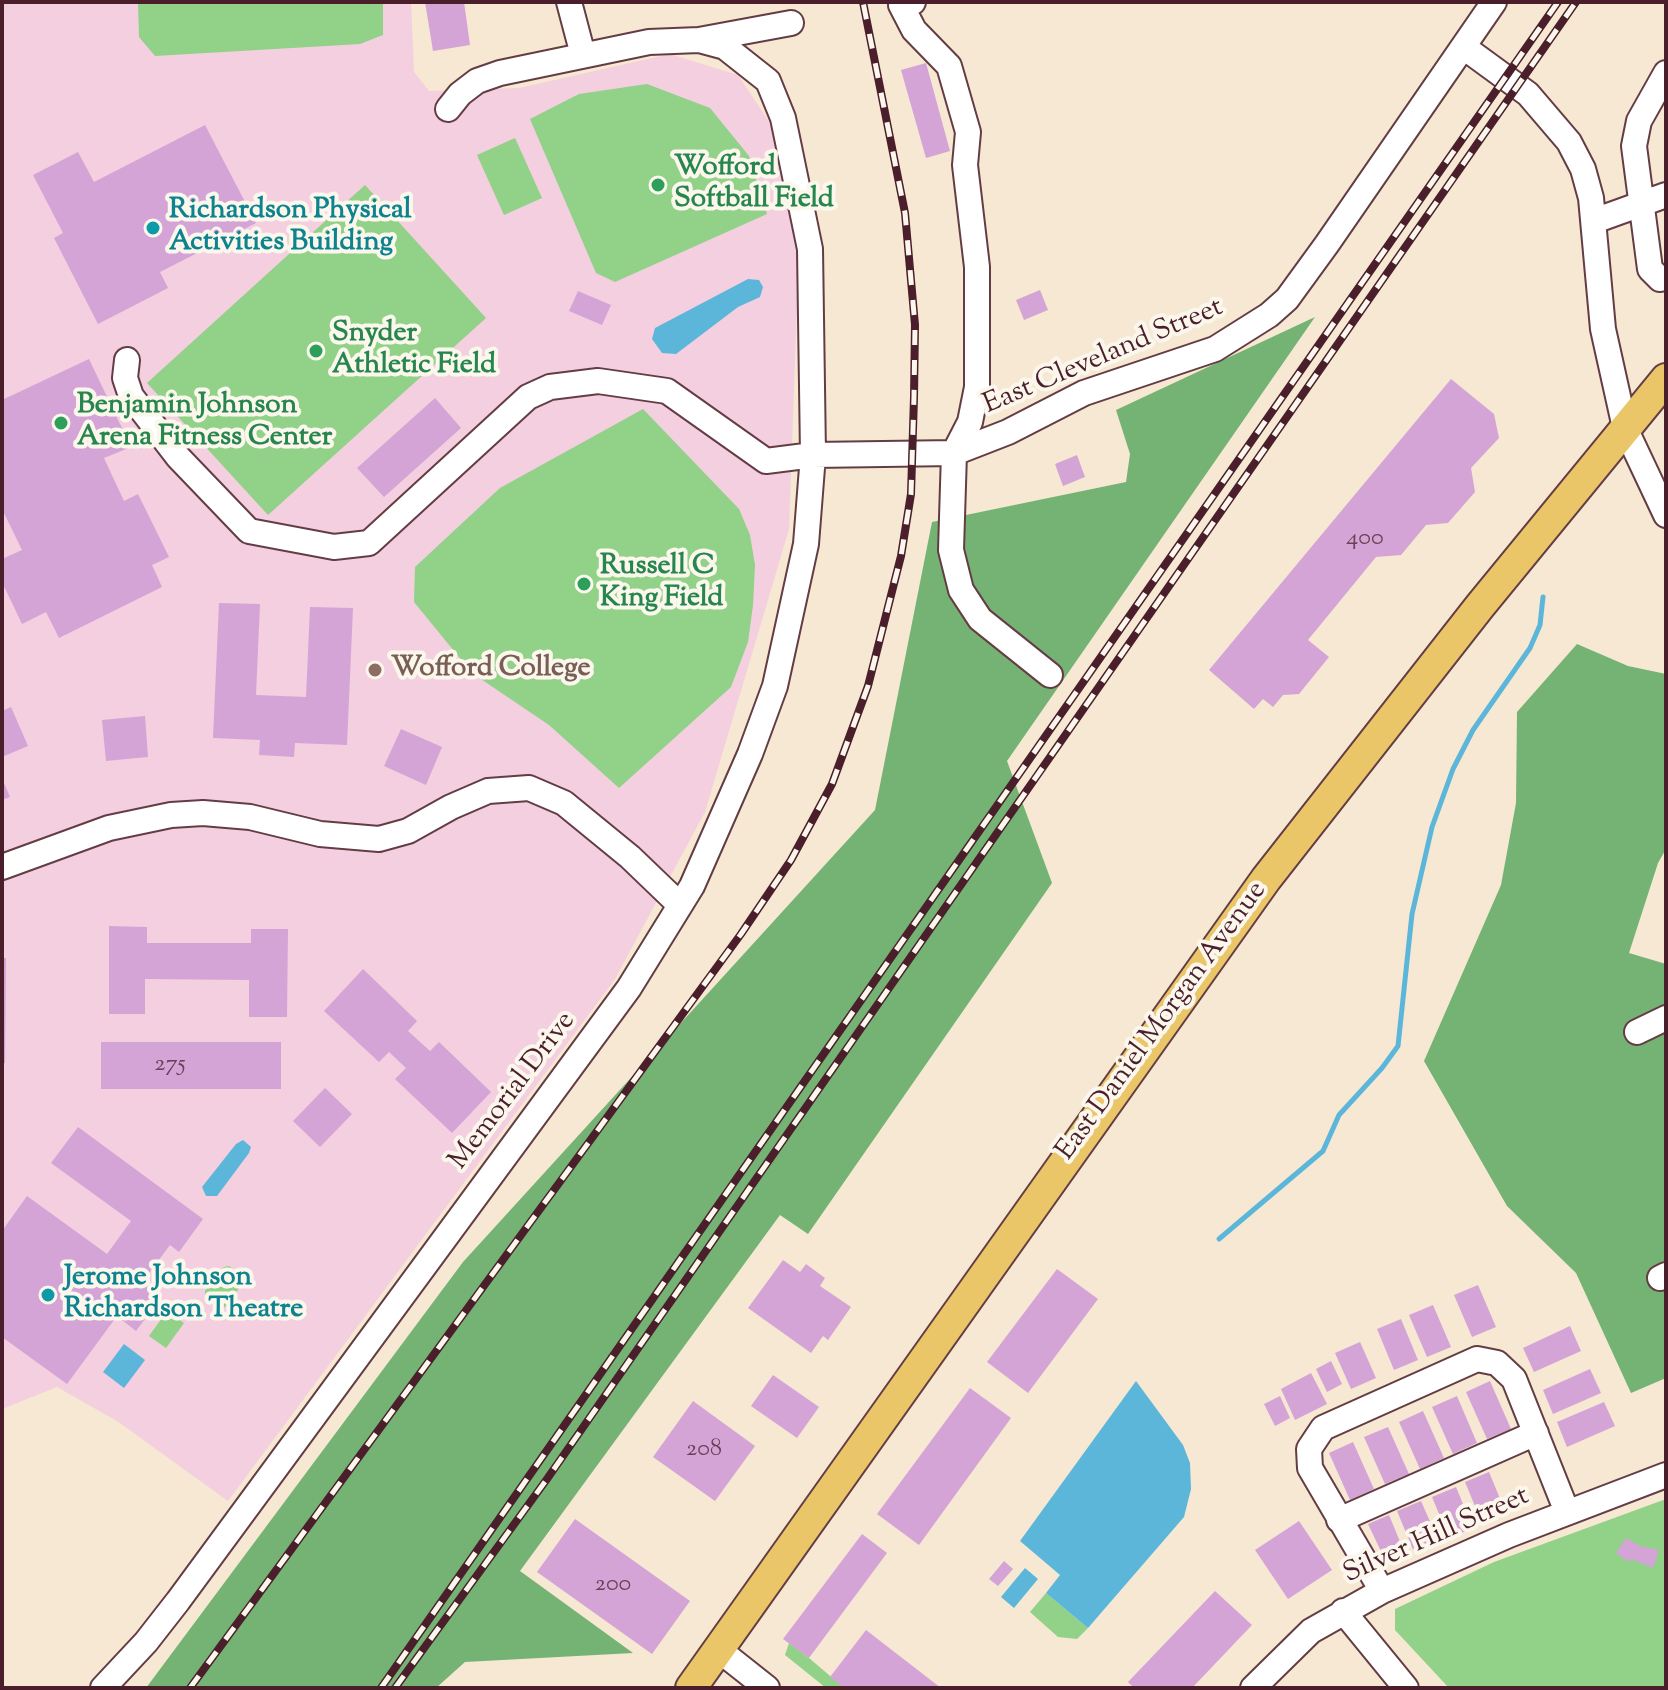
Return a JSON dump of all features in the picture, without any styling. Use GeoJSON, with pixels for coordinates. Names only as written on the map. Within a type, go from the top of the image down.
{"type":"FeatureCollection","features":[{"type":"Feature","properties":{"kind":"main road","name":"East Daniel Morgan Avenue"},"geometry":{"type":"LineString","coordinates":[[691,1688],[1266,879],[1666,379]]}},
{"type":"Feature","properties":{"kind":"street"},"geometry":{"type":"LineString","coordinates":[[569,2],[583,55]]}},
{"type":"Feature","properties":{"kind":"street","name":"East Cleveland Street"},"geometry":{"type":"LineString","coordinates":[[127,360],[125,378],[131,396],[178,457],[249,531],[334,547],[369,543],[528,397],[550,387],[598,381],[667,391],[766,461],[813,455],[954,453],[1008,432],[1084,393],[1215,349],[1269,315],[1287,299],[1319,255],[1494,2]]}},
{"type":"Feature","properties":{"kind":"street"},"geometry":{"type":"LineString","coordinates":[[907,4],[914,30],[949,66],[968,132],[965,165],[977,267],[980,344],[970,422],[954,453],[951,550],[961,590],[980,619],[1050,675]]}},
{"type":"Feature","properties":{"kind":"street"},"geometry":{"type":"LineString","coordinates":[[448,109],[460,94],[477,81],[649,42],[699,40],[791,23]]}},
{"type":"Feature","properties":{"kind":"street"},"geometry":{"type":"LineString","coordinates":[[699,40],[725,47],[748,61],[768,81],[783,118],[810,249],[813,455]]}},
{"type":"Feature","properties":{"kind":"street"},"geometry":{"type":"LineString","coordinates":[[1465,48],[1528,94],[1569,142],[1588,183],[1603,329],[1625,428],[1666,515]]}},
{"type":"Feature","properties":{"kind":"street"},"geometry":{"type":"LineString","coordinates":[[1666,73],[1639,121],[1634,146],[1650,269],[1660,279],[1666,278]]}},
{"type":"Feature","properties":{"kind":"street"},"geometry":{"type":"LineString","coordinates":[[1594,221],[1640,207],[1666,195]]}},
{"type":"Feature","properties":{"kind":"street","name":"Memorial Drive"},"geometry":{"type":"LineString","coordinates":[[103,1688],[146,1642],[178,1601],[629,988],[680,905],[722,822],[775,686],[806,544],[813,455]]}},
{"type":"Feature","properties":{"kind":"street"},"geometry":{"type":"LineString","coordinates":[[2,867],[109,828],[171,815],[203,813],[250,817],[320,834],[379,839],[408,831],[488,791],[529,788],[564,803],[630,857],[680,905]]}},
{"type":"Feature","properties":{"kind":"street"},"geometry":{"type":"LineString","coordinates":[[1637,1032],[1666,1018]]}},
{"type":"Feature","properties":{"kind":"street"},"geometry":{"type":"LineString","coordinates":[[1382,1591],[1310,1468],[1309,1449],[1323,1428],[1477,1359],[1497,1363],[1514,1379],[1567,1512]]}},
{"type":"Feature","properties":{"kind":"street"},"geometry":{"type":"LineString","coordinates":[[1339,1520],[1536,1433]]}},
{"type":"Feature","properties":{"kind":"street","name":"Silver Hill Street"},"geometry":{"type":"LineString","coordinates":[[1253,1688],[1311,1631],[1343,1611],[1382,1591],[1567,1512],[1666,1475]]}},
{"type":"Feature","properties":{"kind":"street"},"geometry":{"type":"LineString","coordinates":[[1343,1611],[1406,1688]]}},
{"type":"Feature","properties":{"kind":"street"},"geometry":{"type":"LineString","coordinates":[[719,1650],[767,1688]]}},
{"type":"Feature","properties":{"kind":"shaded area","name":"Wofford College"},"geometry":{"type":"Polygon","coordinates":[[[2,2],[411,2],[414,72],[429,91],[519,88],[670,54],[738,75],[772,126],[799,249],[789,529],[705,812],[615,979],[228,1501],[117,1421],[57,1387],[2,1409],[2,2]]]}},
{"type":"Feature","properties":{"kind":"green space"},"geometry":{"type":"Polygon","coordinates":[[[138,2],[383,2],[383,35],[360,44],[155,56],[139,37],[138,2]]]}},
{"type":"Feature","properties":{"kind":"green space","name":"Wofford Softball Field"},"geometry":{"type":"Polygon","coordinates":[[[647,84],[710,108],[749,156],[767,214],[615,282],[596,273],[530,119],[579,94],[647,84]]]}},
{"type":"Feature","properties":{"kind":"green space"},"geometry":{"type":"Polygon","coordinates":[[[515,138],[542,198],[504,215],[477,155],[515,138]]]}},
{"type":"Feature","properties":{"kind":"green space","name":"Snyder Athletic Field"},"geometry":{"type":"Polygon","coordinates":[[[365,185],[486,318],[268,515],[147,383],[365,185]]]}},
{"type":"Feature","properties":{"kind":"green space"},"geometry":{"type":"Polygon","coordinates":[[[1315,317],[1007,761],[1052,883],[808,1234],[780,1215],[520,1571],[633,1653],[465,1662],[436,1688],[146,1688],[463,1262],[875,810],[932,522],[1126,482],[1130,454],[1116,410],[1315,317]]]}},
{"type":"Feature","properties":{"kind":"green space","name":"Russell C King Field"},"geometry":{"type":"Polygon","coordinates":[[[643,409],[739,509],[750,535],[755,565],[753,605],[748,642],[731,687],[619,788],[549,725],[472,673],[414,602],[415,567],[500,488],[643,409]]]}},
{"type":"Feature","properties":{"kind":"green space"},"geometry":{"type":"Polygon","coordinates":[[[1577,644],[1628,666],[1666,674],[1666,849],[1658,863],[1629,953],[1666,964],[1666,1378],[1631,1393],[1576,1273],[1507,1206],[1424,1061],[1501,885],[1516,803],[1517,712],[1577,644]]]}},
{"type":"Feature","properties":{"kind":"green space"},"geometry":{"type":"Polygon","coordinates":[[[229,1266],[243,1277],[243,1283],[224,1308],[218,1309],[205,1298],[205,1291],[224,1267],[229,1266]]]}},
{"type":"Feature","properties":{"kind":"green space"},"geometry":{"type":"Polygon","coordinates":[[[167,1311],[184,1323],[166,1348],[149,1336],[167,1311]]]}},
{"type":"Feature","properties":{"kind":"green space"},"geometry":{"type":"Polygon","coordinates":[[[1666,1499],[1666,1688],[1449,1688],[1395,1630],[1395,1609],[1494,1562],[1666,1499]]]}},
{"type":"Feature","properties":{"kind":"green space"},"geometry":{"type":"Polygon","coordinates":[[[1046,1593],[1088,1628],[1077,1639],[1058,1637],[1030,1612],[1046,1593]]]}},
{"type":"Feature","properties":{"kind":"green space"},"geometry":{"type":"Polygon","coordinates":[[[789,1643],[843,1687],[826,1688],[785,1655],[789,1643]]]}},
{"type":"Feature","properties":{"kind":"water"},"geometry":{"type":"Polygon","coordinates":[[[748,279],[759,280],[763,287],[760,297],[738,307],[676,354],[662,353],[652,339],[655,328],[748,279]]]}},
{"type":"Feature","properties":{"kind":"water"},"geometry":{"type":"Polygon","coordinates":[[[243,1140],[251,1147],[249,1153],[217,1196],[206,1196],[202,1187],[236,1144],[243,1140]]]}},
{"type":"Feature","properties":{"kind":"water"},"geometry":{"type":"Polygon","coordinates":[[[124,1344],[145,1360],[124,1388],[103,1372],[124,1344]]]}},
{"type":"Feature","properties":{"kind":"water"},"geometry":{"type":"Polygon","coordinates":[[[1136,1381],[1183,1445],[1190,1463],[1191,1489],[1184,1517],[1088,1628],[1046,1593],[1060,1575],[1020,1541],[1136,1381]]]}},
{"type":"Feature","properties":{"kind":"water"},"geometry":{"type":"Polygon","coordinates":[[[1025,1568],[1038,1579],[1014,1608],[1001,1597],[1025,1568]]]}},
{"type":"Feature","properties":{"kind":"building"},"geometry":{"type":"Polygon","coordinates":[[[425,2],[464,2],[470,45],[433,51],[425,2]]]}},
{"type":"Feature","properties":{"kind":"building"},"geometry":{"type":"Polygon","coordinates":[[[926,63],[950,151],[926,158],[901,70],[926,63]]]}},
{"type":"Feature","properties":{"kind":"building","name":"Richardson Physical Activities Building"},"geometry":{"type":"Polygon","coordinates":[[[205,125],[256,223],[160,272],[168,288],[98,324],[54,238],[63,233],[33,175],[78,152],[94,182],[205,125]]]}},
{"type":"Feature","properties":{"kind":"building"},"geometry":{"type":"Polygon","coordinates":[[[1040,290],[1048,310],[1024,320],[1016,300],[1040,290]]]}},
{"type":"Feature","properties":{"kind":"building"},"geometry":{"type":"Polygon","coordinates":[[[578,291],[611,305],[602,325],[569,311],[578,291]]]}},
{"type":"Feature","properties":{"kind":"building"},"geometry":{"type":"Polygon","coordinates":[[[89,359],[131,447],[104,458],[124,501],[138,494],[169,557],[152,565],[162,587],[59,638],[46,612],[22,624],[2,582],[2,559],[22,550],[2,509],[2,400],[89,359]]]}},
{"type":"Feature","properties":{"kind":"building"},"geometry":{"type":"Polygon","coordinates":[[[1451,379],[1494,414],[1499,438],[1471,468],[1475,492],[1448,523],[1426,525],[1401,555],[1376,557],[1308,640],[1329,657],[1299,694],[1283,695],[1273,707],[1263,699],[1254,709],[1209,670],[1451,379]]]}},
{"type":"Feature","properties":{"kind":"building"},"geometry":{"type":"Polygon","coordinates":[[[435,398],[461,428],[384,497],[357,468],[435,398]]]}},
{"type":"Feature","properties":{"kind":"building"},"geometry":{"type":"Polygon","coordinates":[[[1077,455],[1085,477],[1063,486],[1055,464],[1077,455]]]}},
{"type":"Feature","properties":{"kind":"building"},"geometry":{"type":"Polygon","coordinates":[[[219,603],[260,604],[256,695],[306,697],[310,607],[353,608],[347,745],[295,743],[294,757],[259,755],[260,740],[213,738],[219,603]]]}},
{"type":"Feature","properties":{"kind":"building"},"geometry":{"type":"Polygon","coordinates":[[[11,707],[28,746],[2,757],[2,711],[11,707]]]}},
{"type":"Feature","properties":{"kind":"building"},"geometry":{"type":"Polygon","coordinates":[[[145,716],[148,757],[106,761],[102,720],[145,716]]]}},
{"type":"Feature","properties":{"kind":"building"},"geometry":{"type":"Polygon","coordinates":[[[401,729],[442,747],[426,785],[384,766],[401,729]]]}},
{"type":"Feature","properties":{"kind":"building"},"geometry":{"type":"Polygon","coordinates":[[[2,778],[10,797],[2,800],[2,778]]]}},
{"type":"Feature","properties":{"kind":"building"},"geometry":{"type":"Polygon","coordinates":[[[109,926],[147,927],[147,943],[251,943],[251,929],[288,929],[287,1017],[249,1017],[249,980],[145,979],[145,1014],[109,1014],[109,926]]]}},
{"type":"Feature","properties":{"kind":"building"},"geometry":{"type":"Polygon","coordinates":[[[2,958],[6,958],[5,1063],[2,1063],[2,958]]]}},
{"type":"Feature","properties":{"kind":"building"},"geometry":{"type":"Polygon","coordinates":[[[363,969],[417,1021],[408,1031],[430,1051],[439,1042],[491,1092],[452,1133],[395,1079],[406,1068],[389,1052],[379,1062],[324,1011],[363,969]]]}},
{"type":"Feature","properties":{"kind":"building"},"geometry":{"type":"Polygon","coordinates":[[[101,1042],[281,1042],[281,1089],[101,1089],[101,1042]]]}},
{"type":"Feature","properties":{"kind":"building"},"geometry":{"type":"Polygon","coordinates":[[[325,1088],[352,1114],[320,1147],[293,1121],[325,1088]]]}},
{"type":"Feature","properties":{"kind":"building"},"geometry":{"type":"Polygon","coordinates":[[[78,1127],[203,1219],[179,1252],[170,1245],[143,1281],[162,1296],[136,1331],[117,1316],[67,1384],[2,1337],[2,1231],[27,1196],[107,1254],[131,1221],[51,1163],[78,1127]]]}},
{"type":"Feature","properties":{"kind":"building"},"geometry":{"type":"Polygon","coordinates":[[[783,1260],[800,1272],[806,1264],[825,1278],[820,1286],[851,1307],[828,1340],[823,1336],[811,1353],[748,1308],[783,1260]]]}},
{"type":"Feature","properties":{"kind":"building"},"geometry":{"type":"Polygon","coordinates":[[[1057,1269],[1098,1299],[1028,1393],[987,1362],[1057,1269]]]}},
{"type":"Feature","properties":{"kind":"building"},"geometry":{"type":"Polygon","coordinates":[[[1478,1285],[1496,1327],[1472,1337],[1454,1295],[1478,1285]]]}},
{"type":"Feature","properties":{"kind":"building"},"geometry":{"type":"Polygon","coordinates":[[[1433,1305],[1451,1347],[1427,1357],[1409,1315],[1433,1305]]]}},
{"type":"Feature","properties":{"kind":"building"},"geometry":{"type":"Polygon","coordinates":[[[1401,1319],[1418,1360],[1394,1370],[1377,1329],[1401,1319]]]}},
{"type":"Feature","properties":{"kind":"building"},"geometry":{"type":"Polygon","coordinates":[[[1570,1326],[1581,1351],[1534,1372],[1523,1348],[1570,1326]]]}},
{"type":"Feature","properties":{"kind":"building"},"geometry":{"type":"Polygon","coordinates":[[[1360,1342],[1376,1378],[1351,1389],[1335,1353],[1360,1342]]]}},
{"type":"Feature","properties":{"kind":"building"},"geometry":{"type":"Polygon","coordinates":[[[1331,1361],[1342,1384],[1327,1392],[1316,1369],[1331,1361]]]}},
{"type":"Feature","properties":{"kind":"building"},"geometry":{"type":"Polygon","coordinates":[[[1590,1369],[1601,1393],[1553,1414],[1543,1390],[1590,1369]]]}},
{"type":"Feature","properties":{"kind":"building"},"geometry":{"type":"Polygon","coordinates":[[[1311,1373],[1327,1404],[1295,1420],[1281,1389],[1311,1373]]]}},
{"type":"Feature","properties":{"kind":"building"},"geometry":{"type":"Polygon","coordinates":[[[773,1375],[819,1407],[797,1438],[751,1406],[773,1375]]]}},
{"type":"Feature","properties":{"kind":"building"},"geometry":{"type":"Polygon","coordinates":[[[1490,1381],[1511,1429],[1487,1439],[1466,1392],[1490,1381]]]}},
{"type":"Feature","properties":{"kind":"building"},"geometry":{"type":"Polygon","coordinates":[[[970,1388],[1011,1418],[919,1545],[877,1514],[970,1388]]]}},
{"type":"Feature","properties":{"kind":"building"},"geometry":{"type":"Polygon","coordinates":[[[1280,1396],[1290,1418],[1275,1426],[1264,1404],[1280,1396]]]}},
{"type":"Feature","properties":{"kind":"building"},"geometry":{"type":"Polygon","coordinates":[[[1457,1396],[1477,1443],[1453,1454],[1432,1407],[1457,1396]]]}},
{"type":"Feature","properties":{"kind":"building"},"geometry":{"type":"Polygon","coordinates":[[[693,1401],[755,1446],[715,1501],[653,1457],[693,1401]]]}},
{"type":"Feature","properties":{"kind":"building"},"geometry":{"type":"Polygon","coordinates":[[[1604,1402],[1615,1426],[1567,1447],[1557,1422],[1604,1402]]]}},
{"type":"Feature","properties":{"kind":"building"},"geometry":{"type":"Polygon","coordinates":[[[1423,1411],[1444,1458],[1420,1469],[1399,1422],[1423,1411]]]}},
{"type":"Feature","properties":{"kind":"building"},"geometry":{"type":"Polygon","coordinates":[[[1388,1427],[1409,1474],[1385,1484],[1364,1437],[1388,1427]]]}},
{"type":"Feature","properties":{"kind":"building"},"geometry":{"type":"Polygon","coordinates":[[[1353,1442],[1374,1489],[1350,1500],[1329,1453],[1353,1442]]]}},
{"type":"Feature","properties":{"kind":"building"},"geometry":{"type":"Polygon","coordinates":[[[1489,1472],[1506,1513],[1482,1523],[1465,1482],[1489,1472]]]}},
{"type":"Feature","properties":{"kind":"building"},"geometry":{"type":"Polygon","coordinates":[[[1456,1487],[1473,1528],[1449,1538],[1432,1497],[1456,1487]]]}},
{"type":"Feature","properties":{"kind":"building"},"geometry":{"type":"Polygon","coordinates":[[[1421,1501],[1439,1542],[1414,1552],[1397,1511],[1421,1501]]]}},
{"type":"Feature","properties":{"kind":"building"},"geometry":{"type":"Polygon","coordinates":[[[1389,1515],[1406,1556],[1387,1564],[1368,1524],[1389,1515]]]}},
{"type":"Feature","properties":{"kind":"building"},"geometry":{"type":"Polygon","coordinates":[[[575,1519],[690,1601],[652,1654],[537,1572],[575,1519]]]}},
{"type":"Feature","properties":{"kind":"building"},"geometry":{"type":"Polygon","coordinates":[[[1299,1521],[1332,1570],[1288,1599],[1255,1550],[1299,1521]]]}},
{"type":"Feature","properties":{"kind":"building"},"geometry":{"type":"Polygon","coordinates":[[[862,1534],[887,1553],[809,1658],[783,1639],[862,1534]]]}},
{"type":"Feature","properties":{"kind":"building"},"geometry":{"type":"Polygon","coordinates":[[[1626,1538],[1640,1546],[1659,1550],[1653,1568],[1631,1559],[1629,1562],[1616,1553],[1626,1538]]]}},
{"type":"Feature","properties":{"kind":"building"},"geometry":{"type":"Polygon","coordinates":[[[1004,1561],[1013,1569],[998,1586],[989,1579],[1004,1561]]]}},
{"type":"Feature","properties":{"kind":"building"},"geometry":{"type":"Polygon","coordinates":[[[1215,1591],[1252,1625],[1192,1688],[1134,1688],[1128,1682],[1215,1591]]]}},
{"type":"Feature","properties":{"kind":"building"},"geometry":{"type":"Polygon","coordinates":[[[866,1630],[941,1688],[843,1687],[830,1677],[866,1630]]]}},
{"type":"Feature","properties":{"kind":"waterway"},"geometry":{"type":"LineString","coordinates":[[1219,1239],[1323,1151],[1339,1115],[1398,1046],[1412,914],[1432,827],[1453,769],[1473,730],[1530,648],[1540,625],[1543,597]]}},
{"type":"Feature","properties":{"kind":"railway"},"geometry":{"type":"LineString","coordinates":[[190,1688],[741,934],[791,860],[832,784],[868,686],[901,556],[911,494],[915,325],[905,213],[863,2]]}},
{"type":"Feature","properties":{"kind":"railway"},"geometry":{"type":"LineString","coordinates":[[381,1688],[1558,2]]}},
{"type":"Feature","properties":{"kind":"railway"},"geometry":{"type":"LineString","coordinates":[[395,1688],[547,1479],[1576,2]]}},
{"type":"Feature","properties":{"kind":"place","name":"Wofford Softball Field"},"geometry":{"type":"Point","coordinates":[658,185]}},
{"type":"Feature","properties":{"kind":"place","name":"Richardson Physical Activities Building"},"geometry":{"type":"Point","coordinates":[153,228]}},
{"type":"Feature","properties":{"kind":"place","name":"Snyder Athletic Field"},"geometry":{"type":"Point","coordinates":[316,351]}},
{"type":"Feature","properties":{"kind":"place","name":"Benjamin Johnson Arena Fitness Center"},"geometry":{"type":"Point","coordinates":[61,423]}},
{"type":"Feature","properties":{"kind":"place","name":"Russell C King Field"},"geometry":{"type":"Point","coordinates":[584,584]}},
{"type":"Feature","properties":{"kind":"place","name":"Wofford College"},"geometry":{"type":"Point","coordinates":[375,670]}},
{"type":"Feature","properties":{"kind":"place","name":"Jerome Johnson Richardson Theatre"},"geometry":{"type":"Point","coordinates":[48,1295]}}]}
